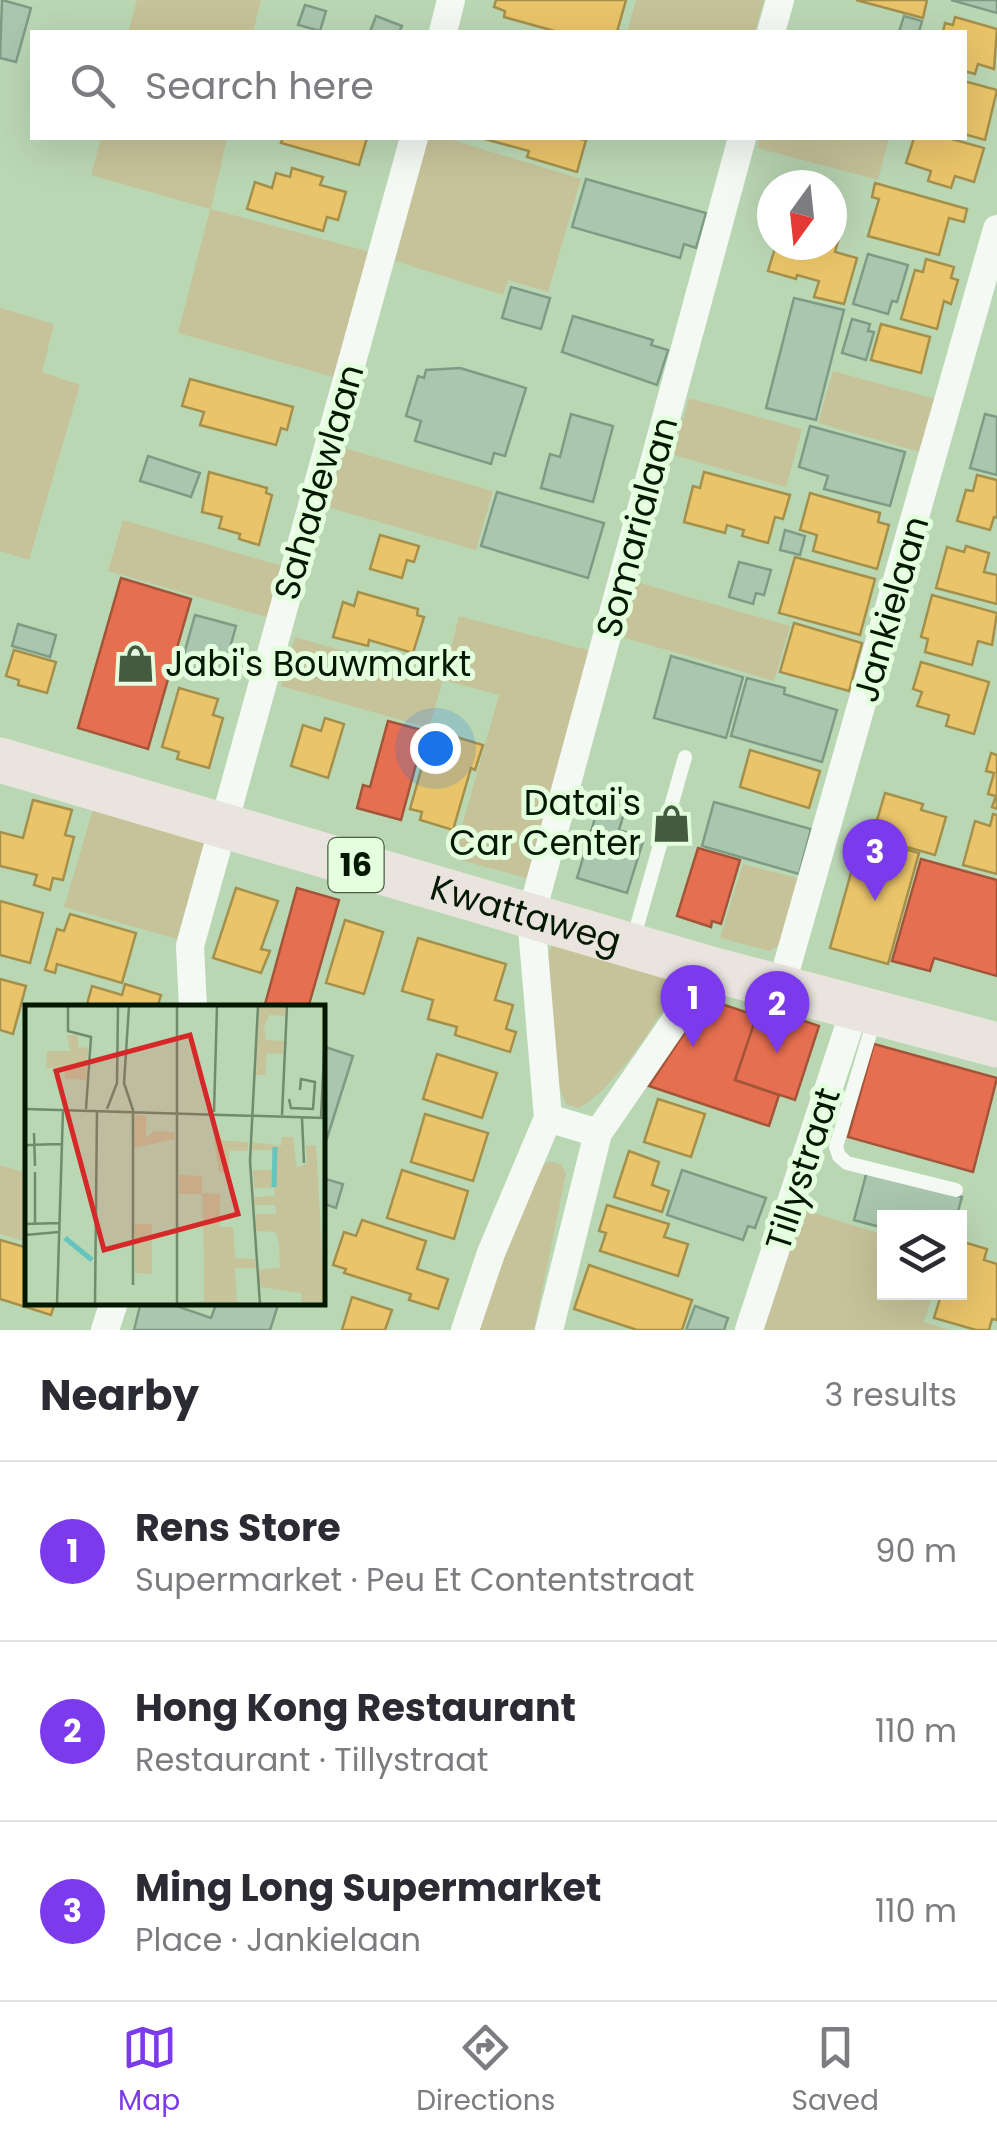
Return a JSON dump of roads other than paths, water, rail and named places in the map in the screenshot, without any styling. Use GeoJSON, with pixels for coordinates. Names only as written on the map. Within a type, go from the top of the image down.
{"type":"FeatureCollection","features":[{"type":"Feature","properties":{"kind":"main road","name":"Kwattaweg"},"geometry":{"type":"LineString","coordinates":[[0,760],[711,970],[997,1045]]}},
{"type":"Feature","properties":{"kind":"street"},"geometry":{"type":"LineString","coordinates":[[444,30],[452,0]]}},
{"type":"Feature","properties":{"kind":"street"},"geometry":{"type":"LineString","coordinates":[[772,30],[780,0]]}},
{"type":"Feature","properties":{"kind":"street","name":"Sahadewlaan"},"geometry":{"type":"LineString","coordinates":[[193,1005],[190,946],[413,140]]}},
{"type":"Feature","properties":{"kind":"street","name":"Somarialaan"},"geometry":{"type":"LineString","coordinates":[[548,1118],[531,916],[741,140]]}},
{"type":"Feature","properties":{"kind":"street","name":"Jankielaan"},"geometry":{"type":"LineString","coordinates":[[782,987],[997,229]]}},
{"type":"Feature","properties":{"kind":"street"},"geometry":{"type":"LineString","coordinates":[[549,1330],[598,1133],[711,970]]}},
{"type":"Feature","properties":{"kind":"street","name":"Tillystraat"},"geometry":{"type":"LineString","coordinates":[[749,1330],[866,1010]]}},
{"type":"Feature","properties":{"kind":"street"},"geometry":{"type":"LineString","coordinates":[[465,1330],[491,1253],[548,1118],[598,1133]]}},
{"type":"Feature","properties":{"kind":"street"},"geometry":{"type":"LineString","coordinates":[[105,1330],[113,1305]]}},
{"type":"Feature","properties":{"kind":"lane"},"geometry":{"type":"LineString","coordinates":[[632,946],[685,758]]}},
{"type":"Feature","properties":{"kind":"lane"},"geometry":{"type":"LineString","coordinates":[[866,1010],[836,1146],[839,1156],[847,1163],[956,1190]]}},
{"type":"Feature","properties":{"kind":"place","name":"Jabi's Bouwmarkt"},"geometry":{"type":"Point","coordinates":[135,664]}},
{"type":"Feature","properties":{"kind":"place","name":"Datai's Car Center"},"geometry":{"type":"Point","coordinates":[671,823]}},
{"type":"Feature","properties":{"kind":"place","name":"Ming Long Supermarket"},"geometry":{"type":"Point","coordinates":[875,901]}},
{"type":"Feature","properties":{"kind":"place","name":"Rens Store"},"geometry":{"type":"Point","coordinates":[693,1047]}},
{"type":"Feature","properties":{"kind":"place","name":"Hong Kong Restaurant"},"geometry":{"type":"Point","coordinates":[777,1053]}}]}
